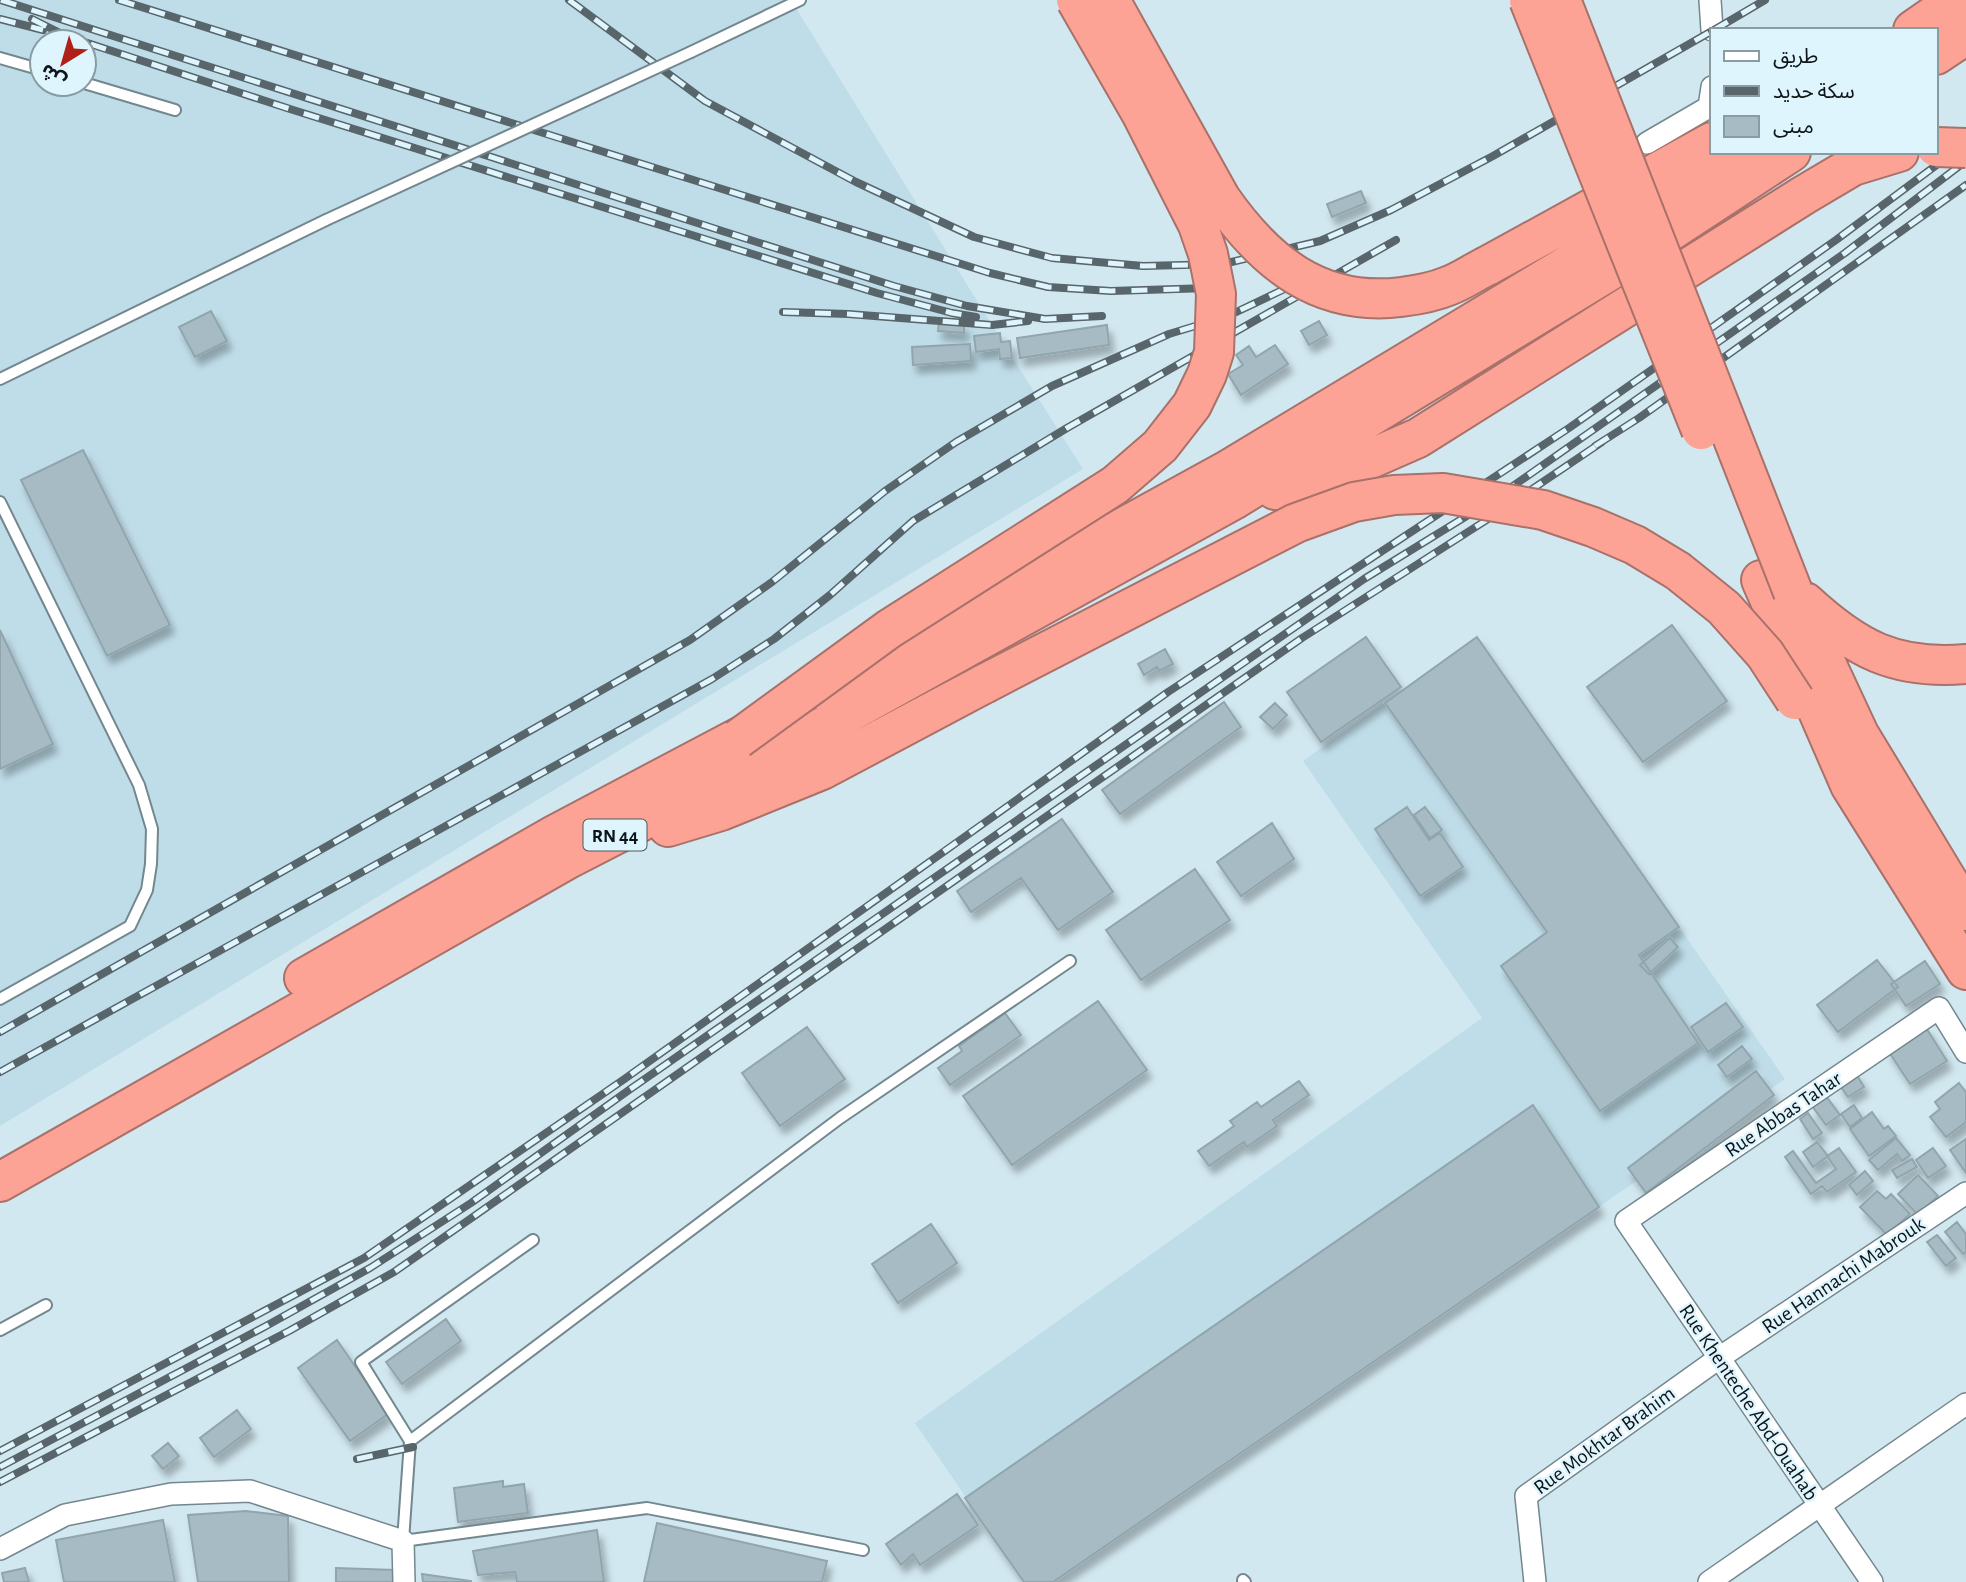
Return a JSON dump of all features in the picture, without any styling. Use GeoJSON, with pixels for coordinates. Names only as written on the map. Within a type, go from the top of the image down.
{"type":"FeatureCollection","features":[{"type":"Feature","properties":{"kind":"highway"},"geometry":{"type":"LineString","coordinates":[[738,739],[889,629],[1115,485],[1160,446],[1192,405],[1207,374],[1214,352],[1216,294],[1208,254],[1198,225],[1141,113],[1076,0]]}},
{"type":"Feature","properties":{"kind":"highway"},"geometry":{"type":"LineString","coordinates":[[1110,0],[1221,199],[1239,225],[1271,258],[1294,275],[1325,290],[1387,298],[1447,287],[1731,154]]}},
{"type":"Feature","properties":{"kind":"highway"},"geometry":{"type":"LineString","coordinates":[[1529,0],[1756,567],[1814,692],[1850,785],[1966,970]]}},
{"type":"Feature","properties":{"kind":"highway"},"geometry":{"type":"LineString","coordinates":[[1561,0],[1793,592],[1814,692]]}},
{"type":"Feature","properties":{"kind":"highway"},"geometry":{"type":"LineString","coordinates":[[1916,28],[1956,0]]}},
{"type":"Feature","properties":{"kind":"highway"},"geometry":{"type":"LineString","coordinates":[[1938,54],[1966,35]]}},
{"type":"Feature","properties":{"kind":"highway"},"geometry":{"type":"LineString","coordinates":[[0,1153],[556,834],[738,739],[1226,471],[1606,242],[1710,144]]}},
{"type":"Feature","properties":{"kind":"highway"},"geometry":{"type":"LineString","coordinates":[[1938,147],[1966,148]]}},
{"type":"Feature","properties":{"kind":"highway"},"geometry":{"type":"LineString","coordinates":[[1236,499],[1672,180],[1782,154]]}},
{"type":"Feature","properties":{"kind":"highway"},"geometry":{"type":"LineString","coordinates":[[1236,499],[1330,475],[1418,438],[1804,195],[1853,166],[1892,154]]}},
{"type":"Feature","properties":{"kind":"highway"},"geometry":{"type":"LineString","coordinates":[[569,858],[721,811],[822,770],[1296,523],[1354,502],[1394,495],[1443,493],[1543,510],[1581,522],[1635,545],[1678,570],[1724,608],[1766,654],[1814,692],[1859,734],[1966,911]]}},
{"type":"Feature","properties":{"kind":"highway","name":"RN 44"},"geometry":{"type":"LineString","coordinates":[[0,1182],[569,858],[804,737],[1236,499]]}},
{"type":"Feature","properties":{"kind":"highway"},"geometry":{"type":"LineString","coordinates":[[1793,592],[1829,624],[1863,648],[1896,661],[1937,666],[1966,664]]}},
{"type":"Feature","properties":{"kind":"street"},"geometry":{"type":"LineString","coordinates":[[1710,0],[1712,28]]}},
{"type":"Feature","properties":{"kind":"street"},"geometry":{"type":"LineString","coordinates":[[1672,180],[1710,100]]}},
{"type":"Feature","properties":{"kind":"street","name":"Rue Abbas Tahar"},"geometry":{"type":"LineString","coordinates":[[1626,1221],[1939,1008],[1966,1052]]}},
{"type":"Feature","properties":{"kind":"street","name":"Rue Hannachi Mabrouk"},"geometry":{"type":"LineString","coordinates":[[1719,1358],[1966,1193]]}},
{"type":"Feature","properties":{"kind":"street","name":"Rue Khenteche Abd-Ouahab"},"geometry":{"type":"LineString","coordinates":[[1626,1221],[1872,1582]]}},
{"type":"Feature","properties":{"kind":"street","name":"Rue Mokhtar Brahim"},"geometry":{"type":"LineString","coordinates":[[1535,1582],[1526,1496],[1719,1358]]}},
{"type":"Feature","properties":{"kind":"street"},"geometry":{"type":"LineString","coordinates":[[1709,1582],[1966,1404]]}},
{"type":"Feature","properties":{"kind":"street"},"geometry":{"type":"LineString","coordinates":[[0,1549],[65,1514],[171,1494],[250,1491],[403,1541],[404,1582]]}},
{"type":"Feature","properties":{"kind":"lane"},"geometry":{"type":"LineString","coordinates":[[0,379],[326,220],[800,0]]}},
{"type":"Feature","properties":{"kind":"lane"},"geometry":{"type":"LineString","coordinates":[[0,58],[28,66]]}},
{"type":"Feature","properties":{"kind":"lane"},"geometry":{"type":"LineString","coordinates":[[98,87],[176,110]]}},
{"type":"Feature","properties":{"kind":"lane"},"geometry":{"type":"LineString","coordinates":[[0,502],[139,785],[152,829],[147,890],[130,926],[0,999]]}},
{"type":"Feature","properties":{"kind":"lane"},"geometry":{"type":"LineString","coordinates":[[410,1441],[840,1118],[1070,961]]}},
{"type":"Feature","properties":{"kind":"lane"},"geometry":{"type":"LineString","coordinates":[[534,1240],[361,1362],[410,1441],[403,1541],[647,1508],[863,1550]]}},
{"type":"Feature","properties":{"kind":"lane"},"geometry":{"type":"LineString","coordinates":[[0,1330],[46,1305]]}},
{"type":"Feature","properties":{"kind":"shaded area"},"geometry":{"type":"Polygon","coordinates":[[[0,0],[791,0],[1083,469],[0,1126],[0,0]]]}},
{"type":"Feature","properties":{"kind":"shaded area"},"geometry":{"type":"Polygon","coordinates":[[[1477,637],[1785,1079],[1053,1582],[1024,1582],[915,1423],[1482,1018],[1303,761],[1477,637]]]}},
{"type":"Feature","properties":{"kind":"building"},"geometry":{"type":"Polygon","coordinates":[[[1361,191],[1366,203],[1332,217],[1327,204],[1361,191]]]}},
{"type":"Feature","properties":{"kind":"building"},"geometry":{"type":"Polygon","coordinates":[[[211,311],[227,341],[195,357],[179,327],[211,311]]]}},
{"type":"Feature","properties":{"kind":"building"},"geometry":{"type":"Polygon","coordinates":[[[1319,321],[1327,335],[1309,345],[1301,331],[1319,321]]]}},
{"type":"Feature","properties":{"kind":"building"},"geometry":{"type":"Polygon","coordinates":[[[939,322],[964,325],[964,333],[938,331],[939,322]]]}},
{"type":"Feature","properties":{"kind":"building"},"geometry":{"type":"Polygon","coordinates":[[[1107,325],[1109,345],[1020,358],[1017,338],[1107,325]]]}},
{"type":"Feature","properties":{"kind":"building"},"geometry":{"type":"Polygon","coordinates":[[[1000,333],[1001,342],[1010,341],[1012,358],[1000,359],[999,349],[976,352],[974,336],[1000,333]]]}},
{"type":"Feature","properties":{"kind":"building"},"geometry":{"type":"Polygon","coordinates":[[[970,344],[971,361],[913,365],[912,347],[970,344]]]}},
{"type":"Feature","properties":{"kind":"building"},"geometry":{"type":"Polygon","coordinates":[[[1275,345],[1288,364],[1241,395],[1228,374],[1243,365],[1236,355],[1249,346],[1256,357],[1275,345]]]}},
{"type":"Feature","properties":{"kind":"building"},"geometry":{"type":"Polygon","coordinates":[[[83,450],[170,625],[107,656],[21,480],[83,450]]]}},
{"type":"Feature","properties":{"kind":"building"},"geometry":{"type":"Polygon","coordinates":[[[1672,625],[1727,701],[1643,762],[1587,687],[1672,625]]]}},
{"type":"Feature","properties":{"kind":"building"},"geometry":{"type":"Polygon","coordinates":[[[0,630],[53,744],[0,769],[0,630]]]}},
{"type":"Feature","properties":{"kind":"building"},"geometry":{"type":"Polygon","coordinates":[[[1366,637],[1401,687],[1321,742],[1287,692],[1366,637]]]}},
{"type":"Feature","properties":{"kind":"building"},"geometry":{"type":"Polygon","coordinates":[[[1477,637],[1679,927],[1639,955],[1698,1043],[1600,1111],[1501,966],[1547,932],[1385,703],[1477,637]]]}},
{"type":"Feature","properties":{"kind":"building"},"geometry":{"type":"Polygon","coordinates":[[[1165,649],[1173,664],[1159,671],[1157,667],[1144,675],[1138,664],[1165,649]]]}},
{"type":"Feature","properties":{"kind":"building"},"geometry":{"type":"Polygon","coordinates":[[[1224,702],[1241,727],[1120,814],[1102,790],[1224,702]]]}},
{"type":"Feature","properties":{"kind":"building"},"geometry":{"type":"Polygon","coordinates":[[[1275,703],[1287,715],[1273,729],[1260,717],[1275,703]]]}},
{"type":"Feature","properties":{"kind":"building"},"geometry":{"type":"Polygon","coordinates":[[[1407,807],[1429,840],[1440,833],[1463,867],[1420,896],[1375,829],[1407,807]]]}},
{"type":"Feature","properties":{"kind":"building"},"geometry":{"type":"Polygon","coordinates":[[[1425,807],[1442,830],[1430,838],[1414,815],[1425,807]]]}},
{"type":"Feature","properties":{"kind":"building"},"geometry":{"type":"Polygon","coordinates":[[[1062,819],[1113,892],[1058,930],[1021,878],[971,912],[957,891],[1062,819]]]}},
{"type":"Feature","properties":{"kind":"building"},"geometry":{"type":"Polygon","coordinates":[[[1272,823],[1294,859],[1241,896],[1217,862],[1272,823]]]}},
{"type":"Feature","properties":{"kind":"building"},"geometry":{"type":"Polygon","coordinates":[[[1195,869],[1230,920],[1141,980],[1106,930],[1195,869]]]}},
{"type":"Feature","properties":{"kind":"building"},"geometry":{"type":"Polygon","coordinates":[[[1670,938],[1678,947],[1649,974],[1640,965],[1670,938]]]}},
{"type":"Feature","properties":{"kind":"building"},"geometry":{"type":"Polygon","coordinates":[[[1877,960],[1898,987],[1838,1032],[1817,1005],[1877,960]]]}},
{"type":"Feature","properties":{"kind":"building"},"geometry":{"type":"Polygon","coordinates":[[[1925,961],[1940,984],[1906,1006],[1891,984],[1925,961]]]}},
{"type":"Feature","properties":{"kind":"building"},"geometry":{"type":"Polygon","coordinates":[[[1098,1001],[1147,1070],[1012,1165],[963,1096],[1098,1001]]]}},
{"type":"Feature","properties":{"kind":"building"},"geometry":{"type":"Polygon","coordinates":[[[1726,1003],[1743,1027],[1708,1052],[1691,1027],[1726,1003]]]}},
{"type":"Feature","properties":{"kind":"building"},"geometry":{"type":"Polygon","coordinates":[[[1005,1013],[1021,1035],[950,1085],[938,1068],[962,1051],[959,1046],[1005,1013]]]}},
{"type":"Feature","properties":{"kind":"building"},"geometry":{"type":"Polygon","coordinates":[[[1925,1026],[1947,1061],[1910,1084],[1887,1049],[1925,1026]]]}},
{"type":"Feature","properties":{"kind":"building"},"geometry":{"type":"Polygon","coordinates":[[[807,1027],[845,1079],[780,1126],[742,1073],[807,1027]]]}},
{"type":"Feature","properties":{"kind":"building"},"geometry":{"type":"Polygon","coordinates":[[[1742,1046],[1752,1059],[1727,1077],[1718,1065],[1742,1046]]]}},
{"type":"Feature","properties":{"kind":"building"},"geometry":{"type":"Polygon","coordinates":[[[1756,1071],[1774,1095],[1646,1193],[1628,1168],[1756,1071]]]}},
{"type":"Feature","properties":{"kind":"building"},"geometry":{"type":"Polygon","coordinates":[[[1855,1072],[1864,1087],[1848,1097],[1838,1083],[1855,1072]]]}},
{"type":"Feature","properties":{"kind":"building"},"geometry":{"type":"Polygon","coordinates":[[[1299,1081],[1309,1095],[1273,1120],[1277,1126],[1247,1147],[1244,1142],[1209,1166],[1198,1151],[1234,1126],[1230,1121],[1257,1102],[1261,1107],[1299,1081]]]}},
{"type":"Feature","properties":{"kind":"building"},"geometry":{"type":"Polygon","coordinates":[[[1959,1083],[1966,1092],[1966,1122],[1946,1137],[1930,1117],[1940,1109],[1935,1102],[1959,1083]]]}},
{"type":"Feature","properties":{"kind":"building"},"geometry":{"type":"Polygon","coordinates":[[[1826,1096],[1840,1115],[1826,1125],[1812,1106],[1826,1096]]]}},
{"type":"Feature","properties":{"kind":"building"},"geometry":{"type":"Polygon","coordinates":[[[1533,1105],[1599,1207],[1053,1582],[1024,1582],[965,1498],[1533,1105]]]}},
{"type":"Feature","properties":{"kind":"building"},"geometry":{"type":"Polygon","coordinates":[[[1854,1105],[1862,1118],[1850,1127],[1841,1114],[1854,1105]]]}},
{"type":"Feature","properties":{"kind":"building"},"geometry":{"type":"Polygon","coordinates":[[[1872,1112],[1884,1129],[1888,1126],[1896,1136],[1869,1156],[1850,1129],[1872,1112]]]}},
{"type":"Feature","properties":{"kind":"building"},"geometry":{"type":"Polygon","coordinates":[[[1808,1113],[1822,1133],[1813,1139],[1800,1119],[1808,1113]]]}},
{"type":"Feature","properties":{"kind":"building"},"geometry":{"type":"Polygon","coordinates":[[[1896,1138],[1910,1155],[1902,1161],[1897,1154],[1878,1170],[1869,1160],[1896,1138]]]}},
{"type":"Feature","properties":{"kind":"building"},"geometry":{"type":"Polygon","coordinates":[[[1966,1139],[1966,1173],[1950,1150],[1966,1139]]]}},
{"type":"Feature","properties":{"kind":"building"},"geometry":{"type":"Polygon","coordinates":[[[1817,1142],[1828,1156],[1813,1167],[1803,1152],[1817,1142]]]}},
{"type":"Feature","properties":{"kind":"building"},"geometry":{"type":"Polygon","coordinates":[[[1839,1148],[1856,1172],[1827,1192],[1822,1186],[1811,1194],[1785,1157],[1793,1151],[1816,1183],[1836,1169],[1827,1156],[1839,1148]]]}},
{"type":"Feature","properties":{"kind":"building"},"geometry":{"type":"Polygon","coordinates":[[[1933,1148],[1946,1166],[1928,1178],[1916,1160],[1933,1148]]]}},
{"type":"Feature","properties":{"kind":"building"},"geometry":{"type":"Polygon","coordinates":[[[1912,1159],[1917,1167],[1897,1178],[1892,1170],[1912,1159]]]}},
{"type":"Feature","properties":{"kind":"building"},"geometry":{"type":"Polygon","coordinates":[[[1865,1171],[1873,1181],[1857,1195],[1849,1185],[1865,1171]]]}},
{"type":"Feature","properties":{"kind":"building"},"geometry":{"type":"Polygon","coordinates":[[[1918,1175],[1938,1196],[1918,1215],[1898,1194],[1918,1175]]]}},
{"type":"Feature","properties":{"kind":"building"},"geometry":{"type":"Polygon","coordinates":[[[1877,1191],[1886,1199],[1891,1194],[1910,1214],[1887,1235],[1860,1207],[1877,1191]]]}},
{"type":"Feature","properties":{"kind":"building"},"geometry":{"type":"Polygon","coordinates":[[[1957,1222],[1966,1234],[1966,1252],[1963,1254],[1945,1232],[1957,1222]]]}},
{"type":"Feature","properties":{"kind":"building"},"geometry":{"type":"Polygon","coordinates":[[[931,1224],[957,1263],[898,1303],[872,1264],[931,1224]]]}},
{"type":"Feature","properties":{"kind":"building"},"geometry":{"type":"Polygon","coordinates":[[[1937,1235],[1956,1258],[1946,1266],[1927,1242],[1937,1235]]]}},
{"type":"Feature","properties":{"kind":"building"},"geometry":{"type":"Polygon","coordinates":[[[446,1319],[461,1341],[402,1384],[386,1362],[446,1319]]]}},
{"type":"Feature","properties":{"kind":"building"},"geometry":{"type":"Polygon","coordinates":[[[337,1340],[388,1414],[350,1441],[298,1368],[337,1340]]]}},
{"type":"Feature","properties":{"kind":"building"},"geometry":{"type":"Polygon","coordinates":[[[237,1410],[251,1429],[214,1457],[200,1438],[237,1410]]]}},
{"type":"Feature","properties":{"kind":"building"},"geometry":{"type":"Polygon","coordinates":[[[168,1443],[179,1456],[163,1469],[152,1456],[168,1443]]]}},
{"type":"Feature","properties":{"kind":"building"},"geometry":{"type":"Polygon","coordinates":[[[503,1481],[503,1487],[524,1484],[528,1513],[458,1522],[454,1488],[503,1481]]]}},
{"type":"Feature","properties":{"kind":"building"},"geometry":{"type":"Polygon","coordinates":[[[957,1494],[978,1525],[920,1565],[913,1554],[901,1565],[886,1544],[957,1494]]]}},
{"type":"Feature","properties":{"kind":"building"},"geometry":{"type":"Polygon","coordinates":[[[246,1511],[288,1516],[289,1582],[198,1582],[188,1515],[246,1511]]]}},
{"type":"Feature","properties":{"kind":"building"},"geometry":{"type":"Polygon","coordinates":[[[163,1520],[175,1582],[64,1582],[56,1540],[163,1520]]]}},
{"type":"Feature","properties":{"kind":"building"},"geometry":{"type":"Polygon","coordinates":[[[657,1523],[827,1561],[822,1582],[644,1582],[657,1523]]]}},
{"type":"Feature","properties":{"kind":"building"},"geometry":{"type":"Polygon","coordinates":[[[597,1530],[604,1582],[517,1582],[515,1572],[478,1575],[473,1551],[597,1530]]]}},
{"type":"Feature","properties":{"kind":"building"},"geometry":{"type":"Polygon","coordinates":[[[25,1568],[29,1582],[4,1582],[2,1573],[25,1568]]]}},
{"type":"Feature","properties":{"kind":"building"},"geometry":{"type":"Polygon","coordinates":[[[336,1568],[395,1570],[395,1582],[336,1582],[336,1568]]]}},
{"type":"Feature","properties":{"kind":"building"},"geometry":{"type":"Polygon","coordinates":[[[422,1574],[471,1581],[471,1582],[423,1582],[422,1574]]]}},
{"type":"Feature","properties":{"kind":"railway"},"geometry":{"type":"LineString","coordinates":[[1,0],[894,286],[967,306],[1045,319],[1102,316]]}},
{"type":"Feature","properties":{"kind":"railway"},"geometry":{"type":"LineString","coordinates":[[119,0],[990,273],[1048,287],[1111,291],[1210,288]]}},
{"type":"Feature","properties":{"kind":"railway"},"geometry":{"type":"LineString","coordinates":[[569,0],[705,101],[856,182],[974,237],[1052,258],[1143,266],[1223,264],[1320,241],[1391,210],[1493,156],[1710,32]]}},
{"type":"Feature","properties":{"kind":"railway"},"geometry":{"type":"LineString","coordinates":[[1717,28],[1765,0]]}},
{"type":"Feature","properties":{"kind":"railway"},"geometry":{"type":"LineString","coordinates":[[0,19],[35,28]]}},
{"type":"Feature","properties":{"kind":"railway"},"geometry":{"type":"LineString","coordinates":[[32,19],[66,36],[290,109],[877,293],[976,317]]}},
{"type":"Feature","properties":{"kind":"railway"},"geometry":{"type":"LineString","coordinates":[[0,1451],[364,1258],[623,1080],[1168,692],[1569,428],[1836,240],[1966,143]]}},
{"type":"Feature","properties":{"kind":"railway"},"geometry":{"type":"LineString","coordinates":[[0,1467],[370,1268],[471,1203],[629,1090],[1364,579],[1496,498],[1845,253],[1966,161]]}},
{"type":"Feature","properties":{"kind":"railway"},"geometry":{"type":"LineString","coordinates":[[1595,446],[1639,418],[1966,185]]}},
{"type":"Feature","properties":{"kind":"railway"},"geometry":{"type":"LineString","coordinates":[[0,1072],[712,679],[774,639],[830,595],[913,521],[1067,428],[1396,240]]}},
{"type":"Feature","properties":{"kind":"railway"},"geometry":{"type":"LineString","coordinates":[[0,1032],[690,640],[772,582],[885,491],[956,442],[1052,386],[1169,334],[1228,316],[1318,273]]}},
{"type":"Feature","properties":{"kind":"railway"},"geometry":{"type":"LineString","coordinates":[[783,312],[992,325],[1028,321]]}},
{"type":"Feature","properties":{"kind":"railway"},"geometry":{"type":"LineString","coordinates":[[0,1482],[289,1331],[394,1272],[1302,638],[1485,521],[1602,442]]}},
{"type":"Feature","properties":{"kind":"railway"},"geometry":{"type":"LineString","coordinates":[[357,1459],[413,1447]]}}]}
